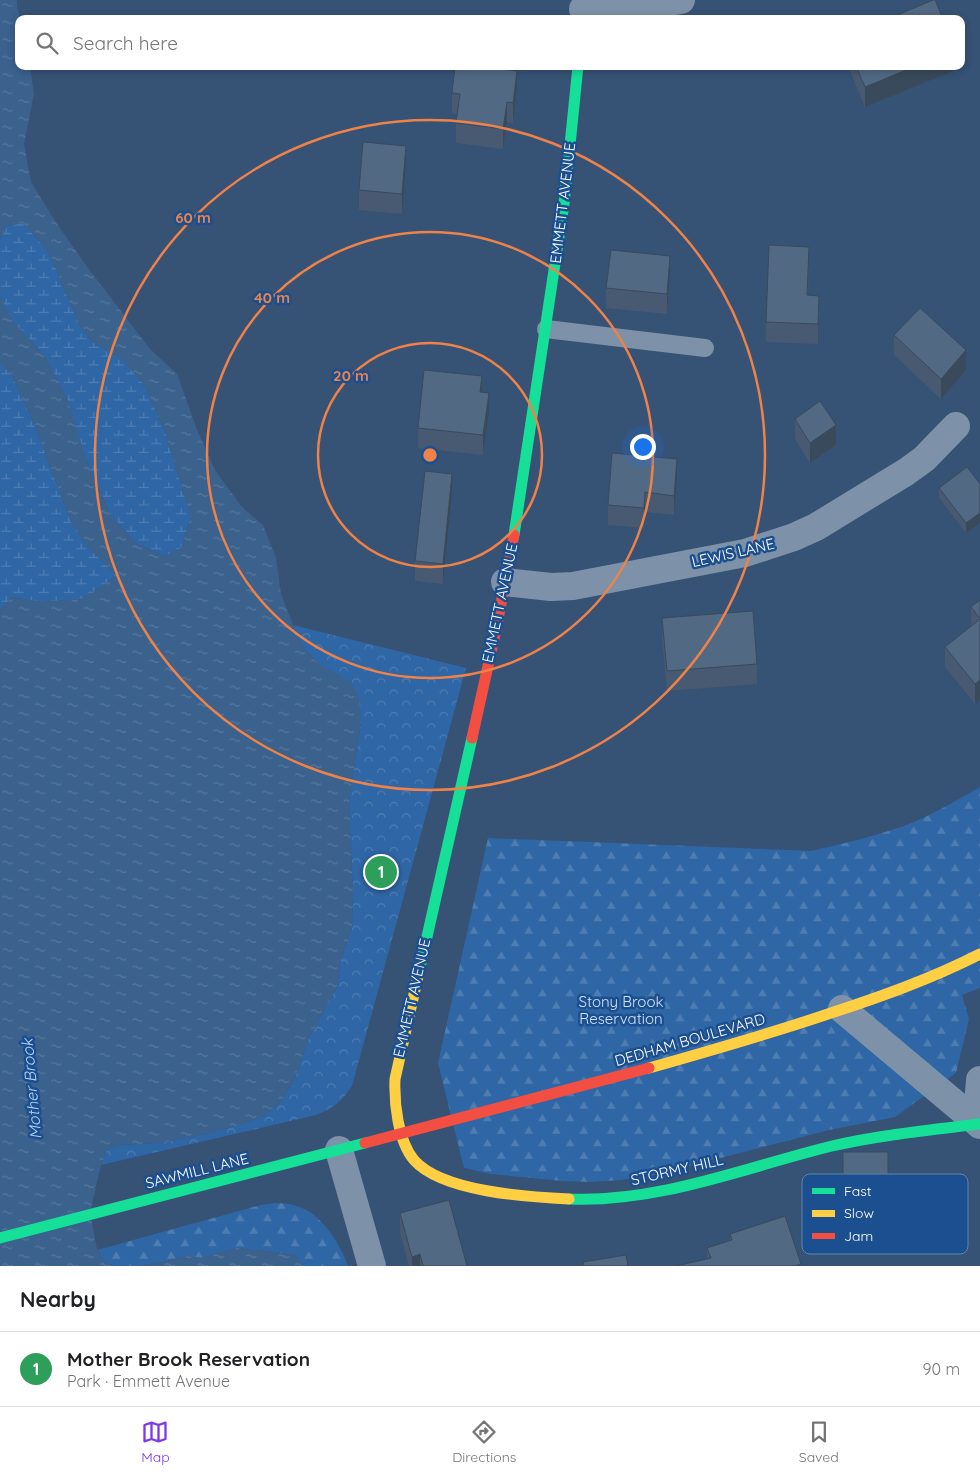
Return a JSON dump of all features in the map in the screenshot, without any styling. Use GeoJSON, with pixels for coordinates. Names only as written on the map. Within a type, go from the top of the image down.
{"type":"FeatureCollection","features":[{"type":"Feature","properties":{"kind":"street"},"geometry":{"type":"LineString","coordinates":[[583,9],[632,7],[682,0]]}},
{"type":"Feature","properties":{"kind":"street","name":"EMMETT AVENUE"},"geometry":{"type":"LineString","coordinates":[[401,1134],[394,1096],[398,1062],[506,582],[564,204],[578,70]]}},
{"type":"Feature","properties":{"kind":"street","name":"LEWIS LANE"},"geometry":{"type":"LineString","coordinates":[[506,582],[551,588],[573,586],[745,553],[771,546],[816,527],[906,472],[924,459],[956,426]]}},
{"type":"Feature","properties":{"kind":"street","name":"DEDHAM BOULEVARD"},"geometry":{"type":"LineString","coordinates":[[401,1134],[622,1076],[766,1034],[898,990],[952,968],[980,954]]}},
{"type":"Feature","properties":{"kind":"street"},"geometry":{"type":"LineString","coordinates":[[842,1009],[980,1125]]}},
{"type":"Feature","properties":{"kind":"street"},"geometry":{"type":"LineString","coordinates":[[980,1080],[980,1125]]}},
{"type":"Feature","properties":{"kind":"street","name":"STORMY HILL"},"geometry":{"type":"LineString","coordinates":[[401,1134],[406,1148],[414,1161],[426,1171],[441,1179],[488,1191],[592,1199],[654,1192],[833,1146],[897,1134],[980,1125]]}},
{"type":"Feature","properties":{"kind":"street","name":"SAWMILL LANE"},"geometry":{"type":"LineString","coordinates":[[0,1238],[401,1134]]}},
{"type":"Feature","properties":{"kind":"street"},"geometry":{"type":"LineString","coordinates":[[339,1150],[372,1266]]}},
{"type":"Feature","properties":{"kind":"lane"},"geometry":{"type":"LineString","coordinates":[[546,329],[705,348]]}},
{"type":"Feature","properties":{"kind":"green space"},"geometry":{"type":"Polygon","coordinates":[[[23,223],[49,252],[79,324],[92,342],[121,358],[145,386],[165,432],[191,517],[181,548],[165,556],[137,544],[110,514],[46,358],[10,318],[0,296],[0,240],[6,226],[23,223]]]}},
{"type":"Feature","properties":{"kind":"green space"},"geometry":{"type":"Polygon","coordinates":[[[0,362],[13,378],[33,421],[71,522],[87,546],[117,576],[81,599],[41,602],[12,597],[0,610],[0,362]]]}},
{"type":"Feature","properties":{"kind":"green space"},"geometry":{"type":"Polygon","coordinates":[[[293,625],[466,668],[352,1086],[337,1104],[316,1115],[101,1165],[106,1151],[118,1145],[161,1143],[206,1134],[262,1117],[280,1103],[295,1078],[308,1040],[337,987],[341,959],[352,927],[353,895],[349,800],[361,722],[351,682],[322,667],[304,649],[293,625]]]}},
{"type":"Feature","properties":{"kind":"green space","name":"Stony Brook Reservation"},"geometry":{"type":"Polygon","coordinates":[[[980,787],[980,988],[962,995],[969,1019],[956,1073],[895,1117],[829,1130],[651,1176],[592,1182],[563,1181],[491,1174],[464,1168],[438,1063],[488,838],[811,851],[858,840],[904,826],[933,813],[980,787]]]}},
{"type":"Feature","properties":{"kind":"green space"},"geometry":{"type":"Polygon","coordinates":[[[275,1203],[299,1207],[317,1218],[336,1241],[348,1266],[302,1266],[296,1256],[236,1248],[202,1258],[186,1256],[137,1266],[113,1266],[104,1261],[97,1250],[261,1205],[275,1203]]]}},
{"type":"Feature","properties":{"kind":"water","name":"Mother Brook"},"geometry":{"type":"Polygon","coordinates":[[[0,0],[17,0],[19,15],[15,15],[15,70],[31,70],[34,94],[24,144],[31,182],[85,264],[150,349],[177,374],[196,427],[215,470],[241,506],[263,525],[276,558],[281,594],[304,649],[322,667],[351,682],[359,697],[361,722],[349,800],[353,895],[352,927],[341,959],[337,987],[308,1040],[295,1078],[280,1103],[262,1117],[206,1134],[161,1143],[118,1145],[106,1152],[90,1212],[97,1250],[104,1261],[113,1266],[0,1266],[0,610],[12,597],[41,602],[81,599],[117,576],[87,546],[71,522],[33,421],[13,378],[0,362],[0,296],[10,318],[46,358],[68,400],[86,459],[110,514],[137,544],[165,556],[181,548],[191,517],[165,432],[145,386],[121,358],[92,342],[79,324],[49,252],[23,223],[6,226],[0,240],[0,0]]]}},
{"type":"Feature","properties":{"kind":"water"},"geometry":{"type":"Polygon","coordinates":[[[236,1248],[296,1256],[302,1266],[137,1266],[186,1256],[202,1258],[236,1248]]]}},
{"type":"Feature","properties":{"kind":"building"},"geometry":{"type":"Polygon","coordinates":[[[935,0],[941,15],[897,15],[935,0]]]}},
{"type":"Feature","properties":{"kind":"building"},"geometry":{"type":"Polygon","coordinates":[[[455,70],[517,71],[513,103],[507,102],[503,129],[456,123],[460,94],[452,93],[455,70]]]}},
{"type":"Feature","properties":{"kind":"building"},"geometry":{"type":"Polygon","coordinates":[[[858,70],[906,70],[865,87],[858,70]]]}},
{"type":"Feature","properties":{"kind":"building"},"geometry":{"type":"Polygon","coordinates":[[[363,142],[406,146],[402,194],[359,190],[363,142]]]}},
{"type":"Feature","properties":{"kind":"building"},"geometry":{"type":"Polygon","coordinates":[[[769,245],[809,247],[807,295],[819,296],[818,324],[766,322],[769,245]]]}},
{"type":"Feature","properties":{"kind":"building"},"geometry":{"type":"Polygon","coordinates":[[[611,250],[670,256],[667,294],[606,288],[611,250]]]}},
{"type":"Feature","properties":{"kind":"building"},"geometry":{"type":"Polygon","coordinates":[[[920,308],[966,350],[941,379],[894,335],[920,308]]]}},
{"type":"Feature","properties":{"kind":"building"},"geometry":{"type":"Polygon","coordinates":[[[424,370],[482,376],[480,392],[489,393],[483,435],[418,428],[424,370]]]}},
{"type":"Feature","properties":{"kind":"building"},"geometry":{"type":"Polygon","coordinates":[[[820,401],[836,425],[810,443],[795,419],[820,401]]]}},
{"type":"Feature","properties":{"kind":"building"},"geometry":{"type":"Polygon","coordinates":[[[612,453],[677,459],[674,496],[645,492],[644,508],[608,505],[612,453]]]}},
{"type":"Feature","properties":{"kind":"building"},"geometry":{"type":"Polygon","coordinates":[[[967,467],[980,484],[980,513],[966,523],[939,488],[967,467]]]}},
{"type":"Feature","properties":{"kind":"building"},"geometry":{"type":"Polygon","coordinates":[[[425,471],[452,474],[443,564],[415,561],[425,471]]]}},
{"type":"Feature","properties":{"kind":"building"},"geometry":{"type":"Polygon","coordinates":[[[980,600],[980,618],[971,607],[980,600]]]}},
{"type":"Feature","properties":{"kind":"building"},"geometry":{"type":"Polygon","coordinates":[[[753,611],[757,664],[667,671],[662,618],[753,611]]]}},
{"type":"Feature","properties":{"kind":"building"},"geometry":{"type":"Polygon","coordinates":[[[980,619],[980,680],[975,684],[945,647],[980,619]]]}},
{"type":"Feature","properties":{"kind":"building"},"geometry":{"type":"Polygon","coordinates":[[[843,1152],[888,1152],[888,1174],[843,1174],[843,1152]]]}},
{"type":"Feature","properties":{"kind":"building"},"geometry":{"type":"Polygon","coordinates":[[[449,1200],[467,1266],[423,1266],[420,1254],[412,1257],[400,1213],[449,1200]]]}},
{"type":"Feature","properties":{"kind":"building"},"geometry":{"type":"Polygon","coordinates":[[[785,1216],[801,1264],[794,1266],[676,1266],[711,1258],[707,1248],[732,1240],[730,1234],[785,1216]]]}},
{"type":"Feature","properties":{"kind":"building"},"geometry":{"type":"Polygon","coordinates":[[[626,1255],[628,1266],[584,1266],[583,1262],[626,1255]]]}},
{"type":"Feature","properties":{"kind":"traffic: fast"},"geometry":{"type":"LineString","coordinates":[[514,535],[564,204],[578,70]]}},
{"type":"Feature","properties":{"kind":"traffic: fast"},"geometry":{"type":"LineString","coordinates":[[419,972],[472,738]]}},
{"type":"Feature","properties":{"kind":"traffic: fast"},"geometry":{"type":"LineString","coordinates":[[569,1199],[603,1199],[669,1190],[850,1142],[979,1124]]}},
{"type":"Feature","properties":{"kind":"traffic: fast"},"geometry":{"type":"LineString","coordinates":[[0,1238],[365,1143]]}},
{"type":"Feature","properties":{"kind":"traffic: slow"},"geometry":{"type":"LineString","coordinates":[[649,1068],[867,1001],[905,987],[980,954]]}},
{"type":"Feature","properties":{"kind":"traffic: slow"},"geometry":{"type":"LineString","coordinates":[[419,972],[395,1079],[398,1121],[404,1143],[414,1160],[427,1171],[465,1186],[531,1197],[569,1199]]}},
{"type":"Feature","properties":{"kind":"traffic: jam"},"geometry":{"type":"LineString","coordinates":[[472,738],[496,630],[514,535]]}},
{"type":"Feature","properties":{"kind":"traffic: jam"},"geometry":{"type":"LineString","coordinates":[[365,1143],[649,1068]]}},
{"type":"Feature","properties":{"kind":"place","name":"Mother Brook Reservation"},"geometry":{"type":"Point","coordinates":[381,872]}}]}
